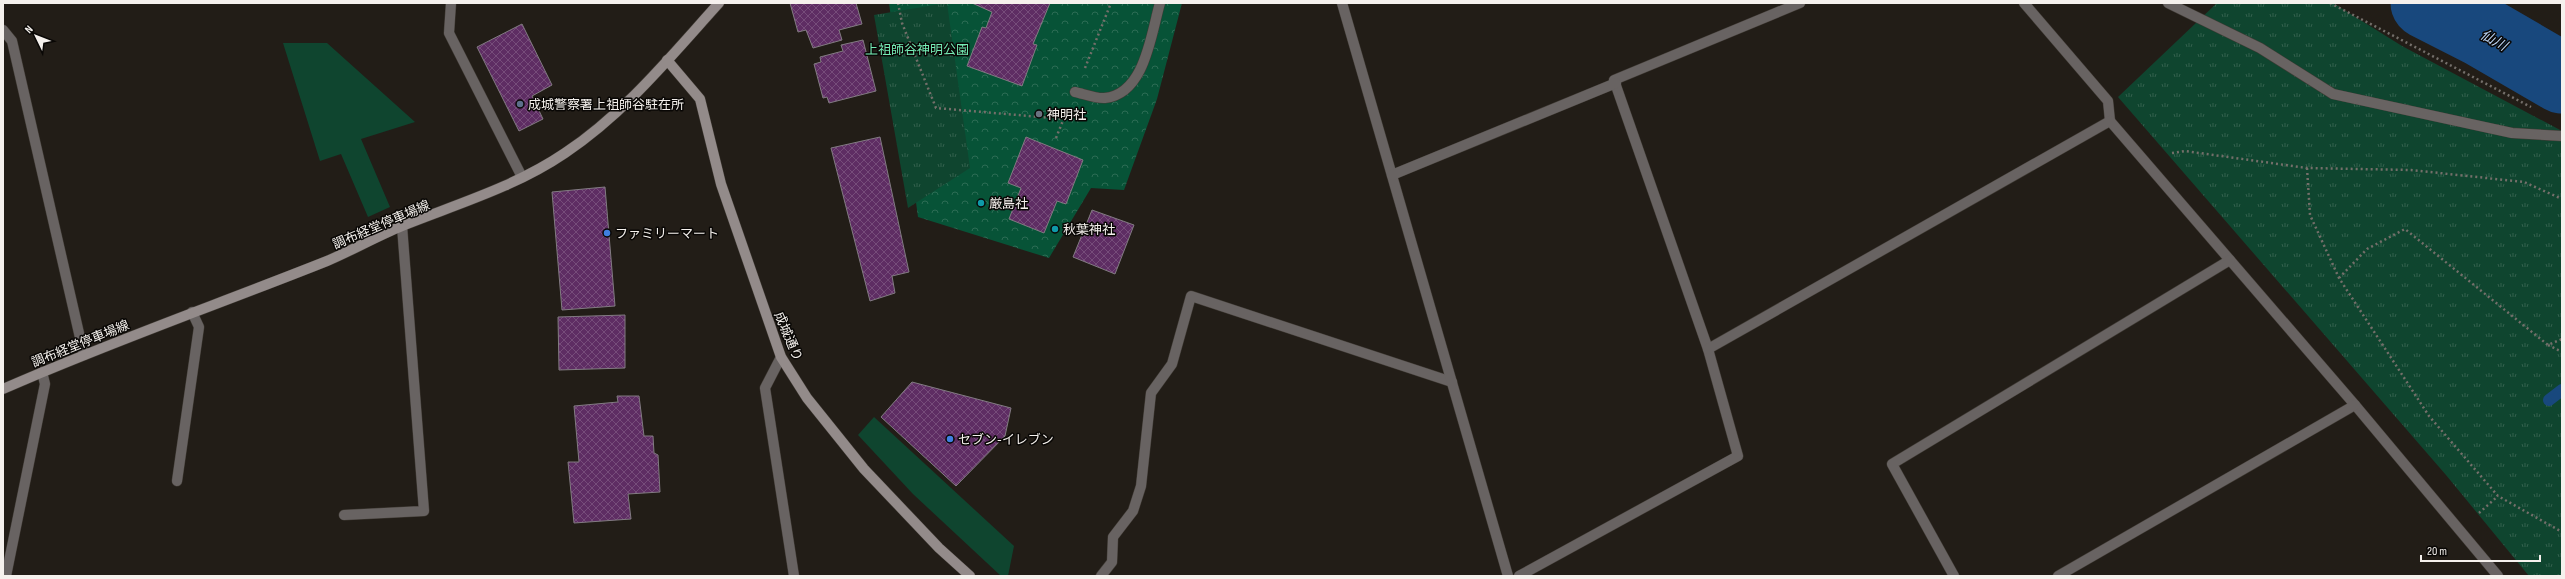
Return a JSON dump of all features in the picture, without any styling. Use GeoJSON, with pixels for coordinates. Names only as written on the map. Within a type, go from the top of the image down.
{"type":"FeatureCollection","features":[{"type":"Feature","properties":{"kind":"main road","name":"調布経堂停車場線"},"geometry":{"type":"LineString","coordinates":[[3,389],[192,312],[329,260],[402,226],[463,205],[522,177],[564,154],[618,112],[719,3]]}},
{"type":"Feature","properties":{"kind":"main road","name":"成城通り"},"geometry":{"type":"LineString","coordinates":[[667,60],[700,99],[721,184],[781,357],[807,398],[864,469],[939,548],[970,576]]}},
{"type":"Feature","properties":{"kind":"street"},"geometry":{"type":"LineString","coordinates":[[451,3],[449,33],[522,177]]}},
{"type":"Feature","properties":{"kind":"street"},"geometry":{"type":"LineString","coordinates":[[1075,92],[1105,99],[1128,90],[1140,70],[1160,3]]}},
{"type":"Feature","properties":{"kind":"street"},"geometry":{"type":"LineString","coordinates":[[1342,3],[1508,576]]}},
{"type":"Feature","properties":{"kind":"street"},"geometry":{"type":"LineString","coordinates":[[1519,576],[1738,456],[1708,349],[1614,80],[1800,3]]}},
{"type":"Feature","properties":{"kind":"street"},"geometry":{"type":"LineString","coordinates":[[2024,3],[2108,101],[2110,121],[2355,405],[2498,576]]}},
{"type":"Feature","properties":{"kind":"street"},"geometry":{"type":"LineString","coordinates":[[2168,3],[2260,48],[2333,94],[2512,133],[2562,136]]}},
{"type":"Feature","properties":{"kind":"street"},"geometry":{"type":"LineString","coordinates":[[3,30],[12,41],[84,355]]}},
{"type":"Feature","properties":{"kind":"street"},"geometry":{"type":"LineString","coordinates":[[1392,175],[1616,83]]}},
{"type":"Feature","properties":{"kind":"street"},"geometry":{"type":"LineString","coordinates":[[1708,349],[2110,121]]}},
{"type":"Feature","properties":{"kind":"street"},"geometry":{"type":"LineString","coordinates":[[344,515],[424,511],[402,226]]}},
{"type":"Feature","properties":{"kind":"street"},"geometry":{"type":"LineString","coordinates":[[1954,576],[1892,464],[2230,260]]}},
{"type":"Feature","properties":{"kind":"street"},"geometry":{"type":"LineString","coordinates":[[1101,576],[1112,562],[1113,537],[1133,511],[1135,505],[1141,486],[1151,392],[1172,364],[1190,296],[1452,382]]}},
{"type":"Feature","properties":{"kind":"street"},"geometry":{"type":"LineString","coordinates":[[177,480],[198,327],[192,312]]}},
{"type":"Feature","properties":{"kind":"street"},"geometry":{"type":"LineString","coordinates":[[781,357],[765,388],[794,576]]}},
{"type":"Feature","properties":{"kind":"street"},"geometry":{"type":"LineString","coordinates":[[6,576],[45,384],[42,372]]}},
{"type":"Feature","properties":{"kind":"street"},"geometry":{"type":"LineString","coordinates":[[2058,576],[2355,405]]}},
{"type":"Feature","properties":{"kind":"path"},"geometry":{"type":"LineString","coordinates":[[898,3],[902,23],[936,108],[1064,119]]}},
{"type":"Feature","properties":{"kind":"path"},"geometry":{"type":"LineString","coordinates":[[2330,3],[2534,109]]}},
{"type":"Feature","properties":{"kind":"path"},"geometry":{"type":"LineString","coordinates":[[2141,157],[2185,151],[2307,168],[2411,170],[2524,182],[2562,199]]}},
{"type":"Feature","properties":{"kind":"path"},"geometry":{"type":"LineString","coordinates":[[2307,168],[2310,215],[2339,278],[2429,416],[2498,496],[2562,532]]}},
{"type":"Feature","properties":{"kind":"path"},"geometry":{"type":"LineString","coordinates":[[2339,278],[2367,249],[2405,229],[2548,345],[2562,352]]}},
{"type":"Feature","properties":{"kind":"path"},"geometry":{"type":"LineString","coordinates":[[2548,345],[2562,338]]}},
{"type":"Feature","properties":{"kind":"green space","name":"神明社"},"geometry":{"type":"Polygon","coordinates":[[[889,3],[1182,3],[1157,99],[1124,190],[1091,188],[1049,258],[918,217],[889,3]]]}},
{"type":"Feature","properties":{"kind":"green space","name":"上祖師谷神明公園"},"geometry":{"type":"Polygon","coordinates":[[[947,3],[970,168],[908,208],[874,15],[947,3]]]}},
{"type":"Feature","properties":{"kind":"green space"},"geometry":{"type":"Polygon","coordinates":[[[2217,3],[2333,3],[2402,46],[2562,131],[2562,576],[2529,576],[2446,475],[2118,97],[2217,3]]]}},
{"type":"Feature","properties":{"kind":"green space"},"geometry":{"type":"Polygon","coordinates":[[[283,43],[327,43],[415,122],[361,139],[390,207],[368,217],[341,154],[320,161],[283,43]]]}},
{"type":"Feature","properties":{"kind":"green space"},"geometry":{"type":"Polygon","coordinates":[[[874,417],[1014,546],[1008,576],[1001,576],[913,494],[858,435],[874,417]]]}},
{"type":"Feature","properties":{"kind":"building"},"geometry":{"type":"Polygon","coordinates":[[[790,3],[856,3],[862,24],[839,30],[842,40],[813,48],[806,30],[798,32],[790,3]]]}},
{"type":"Feature","properties":{"kind":"building"},"geometry":{"type":"Polygon","coordinates":[[[972,3],[1050,3],[1033,44],[1037,45],[1022,86],[967,66],[982,27],[986,28],[992,12],[972,3]]]}},
{"type":"Feature","properties":{"kind":"building"},"geometry":{"type":"Polygon","coordinates":[[[522,24],[552,85],[532,96],[543,119],[519,131],[477,47],[522,24]]]}},
{"type":"Feature","properties":{"kind":"building"},"geometry":{"type":"Polygon","coordinates":[[[863,40],[876,91],[829,103],[827,97],[823,98],[814,64],[821,62],[820,57],[843,51],[841,45],[863,40]]]}},
{"type":"Feature","properties":{"kind":"building"},"geometry":{"type":"Polygon","coordinates":[[[880,137],[909,272],[892,276],[895,293],[870,301],[831,148],[880,137]]]}},
{"type":"Feature","properties":{"kind":"building"},"geometry":{"type":"Polygon","coordinates":[[[1026,137],[1083,160],[1066,204],[1057,201],[1044,233],[1009,219],[1021,188],[1008,183],[1026,137]]]}},
{"type":"Feature","properties":{"kind":"building"},"geometry":{"type":"Polygon","coordinates":[[[605,187],[615,306],[562,310],[552,192],[605,187]]]}},
{"type":"Feature","properties":{"kind":"building"},"geometry":{"type":"Polygon","coordinates":[[[1092,210],[1134,225],[1115,274],[1073,257],[1092,210]]]}},
{"type":"Feature","properties":{"kind":"building"},"geometry":{"type":"Polygon","coordinates":[[[625,315],[625,368],[559,370],[558,317],[625,315]]]}},
{"type":"Feature","properties":{"kind":"building"},"geometry":{"type":"Polygon","coordinates":[[[912,382],[1011,408],[1005,436],[956,486],[881,417],[912,382]]]}},
{"type":"Feature","properties":{"kind":"building"},"geometry":{"type":"Polygon","coordinates":[[[617,396],[639,396],[644,436],[653,436],[654,453],[658,455],[660,492],[628,494],[631,519],[574,523],[568,462],[579,462],[574,406],[618,402],[617,396]]]}},
{"type":"Feature","properties":{"kind":"waterway","name":"仙川"},"geometry":{"type":"LineString","coordinates":[[2426,3],[2481,31],[2562,78]]}},
{"type":"Feature","properties":{"kind":"waterway"},"geometry":{"type":"LineString","coordinates":[[2549,400],[2562,390]]}},
{"type":"Feature","properties":{"kind":"place","name":"成城警察署上祖師谷駐在所"},"geometry":{"type":"Point","coordinates":[520,104]}},
{"type":"Feature","properties":{"kind":"place","name":"神明社"},"geometry":{"type":"Point","coordinates":[1039,114]}},
{"type":"Feature","properties":{"kind":"place","name":"厳島社"},"geometry":{"type":"Point","coordinates":[981,203]}},
{"type":"Feature","properties":{"kind":"place","name":"秋葉神社"},"geometry":{"type":"Point","coordinates":[1055,229]}},
{"type":"Feature","properties":{"kind":"place","name":"ファミリーマート"},"geometry":{"type":"Point","coordinates":[607,233]}},
{"type":"Feature","properties":{"kind":"place","name":"セブン-イレブン"},"geometry":{"type":"Point","coordinates":[950,439]}}]}
